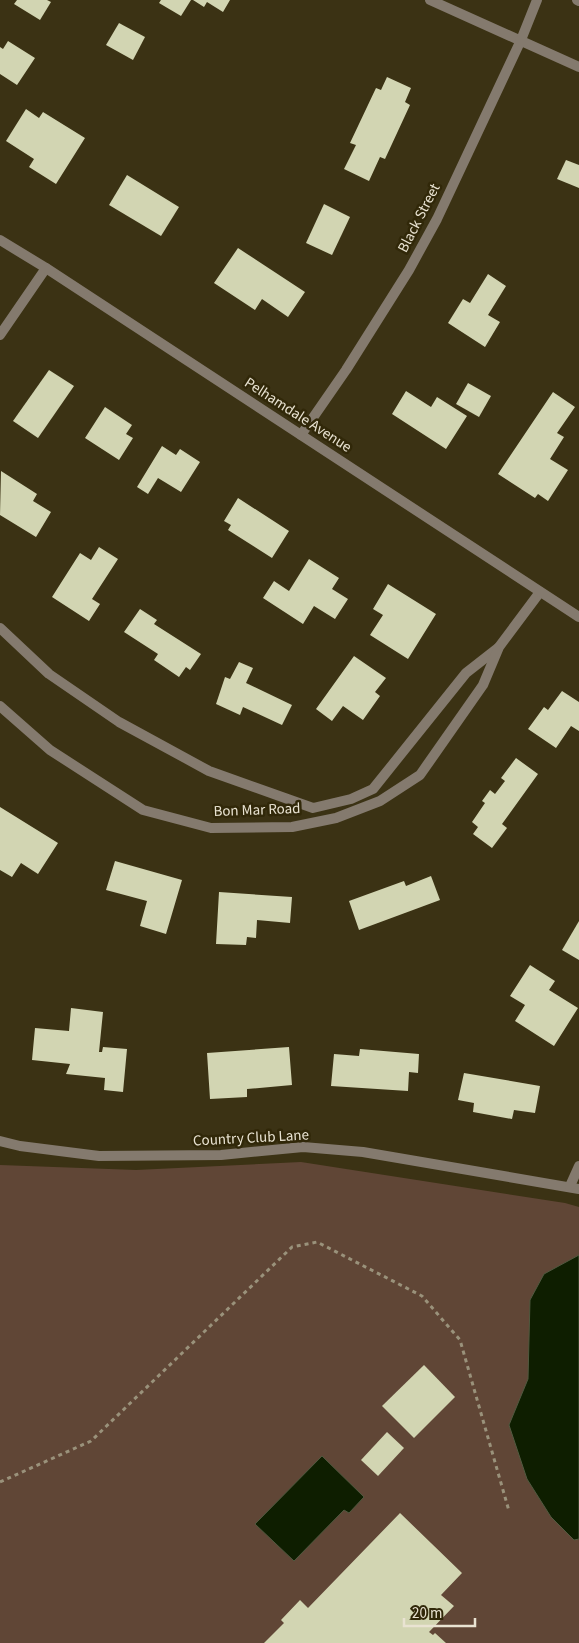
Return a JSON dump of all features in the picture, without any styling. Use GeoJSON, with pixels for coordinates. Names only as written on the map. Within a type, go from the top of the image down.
{"type":"FeatureCollection","features":[{"type":"Feature","properties":{"kind":"street"},"geometry":{"type":"LineString","coordinates":[[430,0],[579,67]]}},
{"type":"Feature","properties":{"kind":"street","name":"Black Street"},"geometry":{"type":"LineString","coordinates":[[301,435],[346,370],[409,270],[437,219],[521,40],[537,0]]}},
{"type":"Feature","properties":{"kind":"street","name":"Pelhamdale Avenue"},"geometry":{"type":"LineString","coordinates":[[0,240],[46,268],[579,617]]}},
{"type":"Feature","properties":{"kind":"street"},"geometry":{"type":"LineString","coordinates":[[0,335],[46,268]]}},
{"type":"Feature","properties":{"kind":"street","name":"Bon Mar Road"},"geometry":{"type":"LineString","coordinates":[[0,706],[50,750],[143,810],[211,828],[292,827],[336,818],[380,801],[420,775],[483,684],[499,647],[540,592]]}},
{"type":"Feature","properties":{"kind":"street","name":"Bon Mar Road"},"geometry":{"type":"LineString","coordinates":[[0,628],[49,674],[118,722],[209,771],[313,808],[351,799],[373,789],[466,673],[499,647]]}},
{"type":"Feature","properties":{"kind":"street","name":"Country Club Lane"},"geometry":{"type":"LineString","coordinates":[[0,1141],[20,1146],[99,1156],[221,1156],[303,1147],[363,1152],[575,1188],[579,1166]]}},
{"type":"Feature","properties":{"kind":"path"},"geometry":{"type":"LineString","coordinates":[[0,1482],[91,1441],[292,1247],[317,1242],[422,1296],[460,1340],[509,1511]]}},
{"type":"Feature","properties":{"kind":"shaded area"},"geometry":{"type":"Polygon","coordinates":[[[301,1162],[565,1203],[579,1207],[579,1643],[0,1643],[0,1165],[136,1170],[301,1162]]]}},
{"type":"Feature","properties":{"kind":"shaded area"},"geometry":{"type":"Polygon","coordinates":[[[579,1255],[579,1539],[574,1540],[551,1517],[527,1479],[509,1425],[528,1379],[530,1300],[544,1274],[579,1255]]]}},
{"type":"Feature","properties":{"kind":"shaded area"},"geometry":{"type":"Polygon","coordinates":[[[322,1456],[364,1497],[349,1513],[344,1510],[294,1561],[255,1524],[322,1456]]]}},
{"type":"Feature","properties":{"kind":"building"},"geometry":{"type":"Polygon","coordinates":[[[17,0],[47,0],[51,2],[40,20],[14,4],[17,0]]]}},
{"type":"Feature","properties":{"kind":"building"},"geometry":{"type":"Polygon","coordinates":[[[161,0],[191,0],[181,16],[159,3],[161,0]]]}},
{"type":"Feature","properties":{"kind":"building"},"geometry":{"type":"Polygon","coordinates":[[[193,0],[230,0],[223,12],[207,2],[204,7],[193,0]]]}},
{"type":"Feature","properties":{"kind":"building"},"geometry":{"type":"Polygon","coordinates":[[[119,23],[145,37],[133,60],[106,45],[119,23]]]}},
{"type":"Feature","properties":{"kind":"building"},"geometry":{"type":"Polygon","coordinates":[[[8,41],[35,58],[17,85],[0,74],[0,47],[3,49],[8,41]]]}},
{"type":"Feature","properties":{"kind":"building"},"geometry":{"type":"Polygon","coordinates":[[[387,77],[411,88],[405,102],[410,105],[385,159],[380,157],[369,181],[344,169],[356,145],[350,143],[376,88],[381,90],[387,77]]]}},
{"type":"Feature","properties":{"kind":"building"},"geometry":{"type":"Polygon","coordinates":[[[26,109],[39,118],[43,112],[85,138],[56,184],[29,167],[34,159],[6,141],[26,109]]]}},
{"type":"Feature","properties":{"kind":"building"},"geometry":{"type":"Polygon","coordinates":[[[566,160],[579,165],[579,188],[557,179],[566,160]]]}},
{"type":"Feature","properties":{"kind":"building"},"geometry":{"type":"Polygon","coordinates":[[[127,175],[179,207],[161,236],[109,205],[127,175]]]}},
{"type":"Feature","properties":{"kind":"building"},"geometry":{"type":"Polygon","coordinates":[[[324,204],[350,217],[332,255],[306,243],[324,204]]]}},
{"type":"Feature","properties":{"kind":"building"},"geometry":{"type":"Polygon","coordinates":[[[238,248],[305,292],[288,317],[262,299],[255,310],[214,283],[238,248]]]}},
{"type":"Feature","properties":{"kind":"building"},"geometry":{"type":"Polygon","coordinates":[[[488,274],[506,286],[488,315],[500,322],[485,347],[448,323],[463,299],[470,303],[488,274]]]}},
{"type":"Feature","properties":{"kind":"building"},"geometry":{"type":"Polygon","coordinates":[[[49,370],[74,386],[38,438],[13,421],[49,370]]]}},
{"type":"Feature","properties":{"kind":"building"},"geometry":{"type":"Polygon","coordinates":[[[468,383],[491,396],[479,417],[456,404],[468,383]]]}},
{"type":"Feature","properties":{"kind":"building"},"geometry":{"type":"Polygon","coordinates":[[[406,391],[431,407],[437,397],[467,416],[446,449],[392,414],[406,391]]]}},
{"type":"Feature","properties":{"kind":"building"},"geometry":{"type":"Polygon","coordinates":[[[553,392],[575,407],[557,433],[564,437],[550,459],[568,470],[548,501],[538,494],[535,498],[498,474],[553,392]]]}},
{"type":"Feature","properties":{"kind":"building"},"geometry":{"type":"Polygon","coordinates":[[[105,407],[132,425],[126,434],[133,438],[119,460],[85,438],[105,407]]]}},
{"type":"Feature","properties":{"kind":"building"},"geometry":{"type":"Polygon","coordinates":[[[162,446],[176,455],[180,449],[200,462],[181,492],[158,478],[148,494],[137,487],[162,446]]]}},
{"type":"Feature","properties":{"kind":"building"},"geometry":{"type":"Polygon","coordinates":[[[1,471],[37,494],[33,501],[51,512],[36,537],[0,515],[1,471]]]}},
{"type":"Feature","properties":{"kind":"building"},"geometry":{"type":"Polygon","coordinates":[[[238,498],[289,531],[272,558],[228,530],[231,525],[224,521],[238,498]]]}},
{"type":"Feature","properties":{"kind":"building"},"geometry":{"type":"Polygon","coordinates":[[[99,547],[118,559],[92,599],[100,604],[89,621],[52,597],[80,553],[91,560],[99,547]]]}},
{"type":"Feature","properties":{"kind":"building"},"geometry":{"type":"Polygon","coordinates":[[[309,559],[339,578],[332,589],[348,599],[335,619],[314,606],[303,624],[263,598],[274,581],[289,591],[309,559]]]}},
{"type":"Feature","properties":{"kind":"building"},"geometry":{"type":"Polygon","coordinates":[[[388,584],[436,614],[408,659],[370,635],[383,615],[373,609],[388,584]]]}},
{"type":"Feature","properties":{"kind":"building"},"geometry":{"type":"Polygon","coordinates":[[[140,609],[157,620],[154,624],[201,654],[190,670],[186,667],[179,677],[154,660],[158,654],[124,632],[140,609]]]}},
{"type":"Feature","properties":{"kind":"building"},"geometry":{"type":"Polygon","coordinates":[[[354,656],[386,678],[375,692],[380,696],[363,720],[343,706],[332,721],[316,709],[354,656]]]}},
{"type":"Feature","properties":{"kind":"building"},"geometry":{"type":"Polygon","coordinates":[[[239,662],[253,668],[246,683],[292,705],[282,725],[243,707],[240,715],[216,704],[225,677],[230,679],[239,662]]]}},
{"type":"Feature","properties":{"kind":"building"},"geometry":{"type":"Polygon","coordinates":[[[562,691],[579,702],[579,731],[571,726],[556,748],[528,729],[544,707],[548,710],[562,691]]]}},
{"type":"Feature","properties":{"kind":"building"},"geometry":{"type":"Polygon","coordinates":[[[516,758],[538,774],[502,824],[507,828],[492,848],[473,834],[478,827],[472,822],[485,803],[482,801],[490,790],[495,794],[505,781],[501,778],[516,758]]]}},
{"type":"Feature","properties":{"kind":"building"},"geometry":{"type":"Polygon","coordinates":[[[0,807],[58,843],[38,874],[21,863],[12,877],[0,870],[0,807]]]}},
{"type":"Feature","properties":{"kind":"building"},"geometry":{"type":"Polygon","coordinates":[[[115,861],[182,880],[166,934],[140,926],[147,901],[106,890],[115,861]]]}},
{"type":"Feature","properties":{"kind":"building"},"geometry":{"type":"Polygon","coordinates":[[[431,876],[440,900],[359,930],[349,901],[404,881],[406,886],[431,876]]]}},
{"type":"Feature","properties":{"kind":"building"},"geometry":{"type":"Polygon","coordinates":[[[219,892],[292,897],[290,923],[257,920],[256,938],[247,937],[246,945],[216,944],[219,892]]]}},
{"type":"Feature","properties":{"kind":"building"},"geometry":{"type":"Polygon","coordinates":[[[579,921],[579,960],[562,950],[579,921]]]}},
{"type":"Feature","properties":{"kind":"building"},"geometry":{"type":"Polygon","coordinates":[[[530,965],[555,981],[549,990],[578,1008],[554,1046],[515,1021],[525,1005],[510,996],[530,965]]]}},
{"type":"Feature","properties":{"kind":"building"},"geometry":{"type":"Polygon","coordinates":[[[71,1008],[103,1012],[99,1052],[102,1052],[103,1047],[127,1049],[123,1092],[104,1090],[105,1078],[66,1074],[70,1064],[32,1060],[35,1028],[69,1031],[71,1008]]]}},
{"type":"Feature","properties":{"kind":"building"},"geometry":{"type":"Polygon","coordinates":[[[289,1047],[292,1085],[247,1089],[247,1097],[210,1099],[207,1053],[289,1047]]]}},
{"type":"Feature","properties":{"kind":"building"},"geometry":{"type":"Polygon","coordinates":[[[360,1049],[419,1054],[418,1073],[409,1072],[408,1091],[331,1086],[334,1054],[359,1056],[360,1049]]]}},
{"type":"Feature","properties":{"kind":"building"},"geometry":{"type":"Polygon","coordinates":[[[464,1073],[540,1086],[535,1113],[514,1110],[512,1119],[473,1112],[474,1103],[458,1100],[464,1073]]]}},
{"type":"Feature","properties":{"kind":"building"},"geometry":{"type":"Polygon","coordinates":[[[424,1365],[455,1397],[414,1438],[382,1406],[424,1365]]]}},
{"type":"Feature","properties":{"kind":"building"},"geometry":{"type":"Polygon","coordinates":[[[387,1432],[404,1448],[378,1476],[361,1460],[387,1432]]]}},
{"type":"Feature","properties":{"kind":"building"},"geometry":{"type":"Polygon","coordinates":[[[400,1513],[462,1573],[441,1595],[454,1606],[429,1632],[433,1635],[435,1633],[446,1643],[264,1643],[284,1623],[281,1620],[300,1600],[308,1608],[400,1513]]]}}]}
